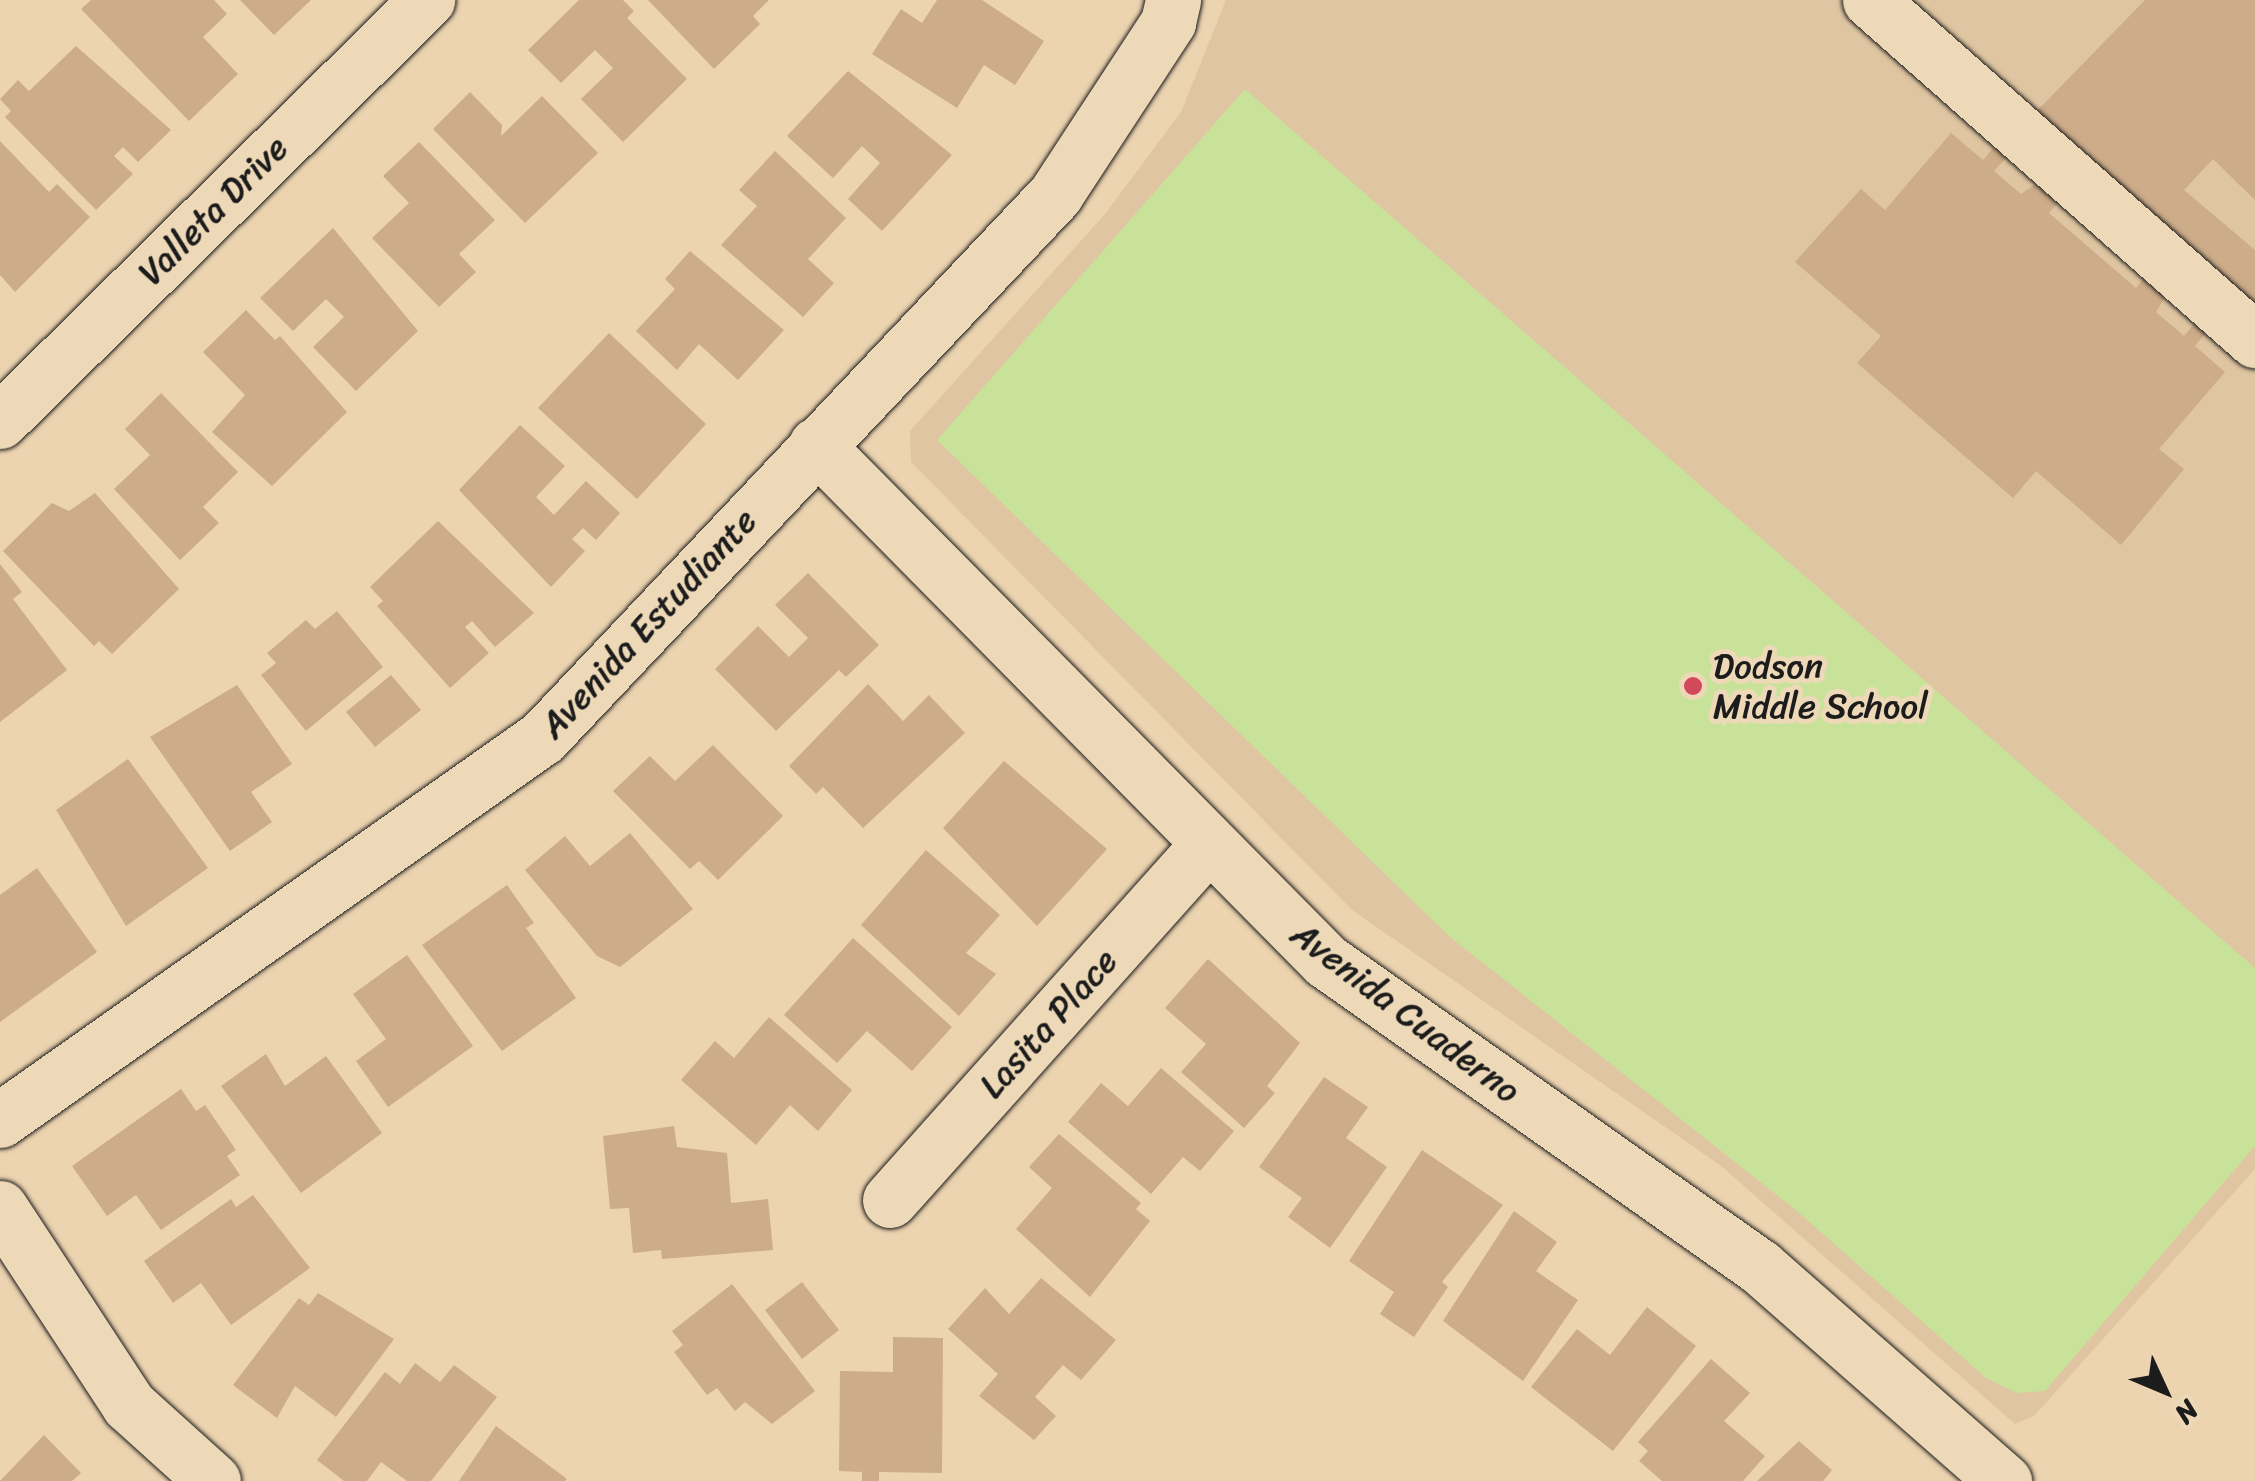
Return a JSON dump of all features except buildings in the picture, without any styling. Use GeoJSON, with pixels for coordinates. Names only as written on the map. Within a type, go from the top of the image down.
{"type":"FeatureCollection","features":[{"type":"Feature","properties":{"kind":"street","name":"Valleta Drive"},"geometry":{"type":"LineString","coordinates":[[0,421],[427,0]]}},
{"type":"Feature","properties":{"kind":"street","name":"Avenida Estudiante"},"geometry":{"type":"LineString","coordinates":[[0,1120],[542,737],[1055,195],[1168,22],[1173,0]]}},
{"type":"Feature","properties":{"kind":"street"},"geometry":{"type":"LineString","coordinates":[[1870,0],[2255,340]]}},
{"type":"Feature","properties":{"kind":"street","name":"Avenida Cuaderno"},"geometry":{"type":"LineString","coordinates":[[816,444],[1206,846],[1326,961],[1760,1267],[2004,1481]]}},
{"type":"Feature","properties":{"kind":"street","name":"Lasita Place"},"geometry":{"type":"LineString","coordinates":[[890,1200],[1206,846]]}},
{"type":"Feature","properties":{"kind":"street"},"geometry":{"type":"LineString","coordinates":[[0,1208],[129,1405],[213,1481]]}},
{"type":"Feature","properties":{"kind":"shaded area","name":"Dodson Middle School"},"geometry":{"type":"Polygon","coordinates":[[[1226,0],[2255,0],[2255,1169],[2035,1415],[2015,1424],[1720,1165],[1352,910],[911,462],[910,431],[1105,214],[1181,112],[1226,0]]]}},
{"type":"Feature","properties":{"kind":"green space"},"geometry":{"type":"Polygon","coordinates":[[[1245,89],[2255,968],[2255,1146],[2045,1391],[2017,1393],[1986,1378],[1797,1211],[1450,937],[937,440],[1245,89]]]}},
{"type":"Feature","properties":{"kind":"place","name":"Dodson Middle School"},"geometry":{"type":"Point","coordinates":[1693,686]}}]}
